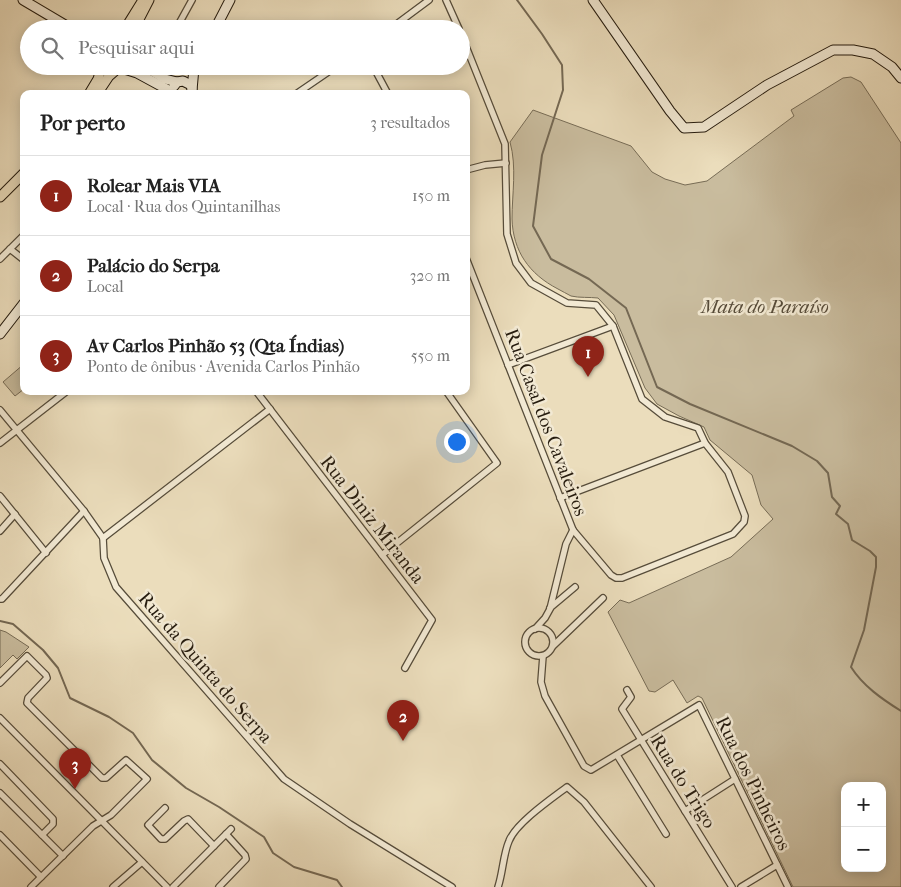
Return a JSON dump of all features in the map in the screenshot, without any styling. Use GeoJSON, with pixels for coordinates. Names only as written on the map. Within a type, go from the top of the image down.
{"type":"FeatureCollection","features":[{"type":"Feature","properties":{"kind":"main road"},"geometry":{"type":"LineString","coordinates":[[131,20],[143,0]]}},
{"type":"Feature","properties":{"kind":"main road"},"geometry":{"type":"LineString","coordinates":[[139,20],[149,0]]}},
{"type":"Feature","properties":{"kind":"main road"},"geometry":{"type":"LineString","coordinates":[[91,90],[99,75]]}},
{"type":"Feature","properties":{"kind":"main road"},"geometry":{"type":"LineString","coordinates":[[100,90],[110,75]]}},
{"type":"Feature","properties":{"kind":"main road"},"geometry":{"type":"LineString","coordinates":[[0,197],[20,177]]}},
{"type":"Feature","properties":{"kind":"street"},"geometry":{"type":"LineString","coordinates":[[23,0],[57,20]]}},
{"type":"Feature","properties":{"kind":"street"},"geometry":{"type":"LineString","coordinates":[[181,20],[192,0]]}},
{"type":"Feature","properties":{"kind":"street"},"geometry":{"type":"LineString","coordinates":[[220,20],[230,0]]}},
{"type":"Feature","properties":{"kind":"street"},"geometry":{"type":"LineString","coordinates":[[402,20],[429,0]]}},
{"type":"Feature","properties":{"kind":"street"},"geometry":{"type":"LineString","coordinates":[[446,0],[455,20]]}},
{"type":"Feature","properties":{"kind":"street"},"geometry":{"type":"LineString","coordinates":[[593,0],[670,112],[684,128],[704,126],[767,85],[833,50],[853,50],[873,54],[892,67],[901,78]]}},
{"type":"Feature","properties":{"kind":"street"},"geometry":{"type":"LineString","coordinates":[[470,56],[505,146],[507,234],[516,263],[532,283],[567,303],[596,305],[613,326],[642,400],[665,417],[698,428],[704,443],[560,498]]}},
{"type":"Feature","properties":{"kind":"street"},"geometry":{"type":"LineString","coordinates":[[141,75],[168,90]]}},
{"type":"Feature","properties":{"kind":"street"},"geometry":{"type":"LineString","coordinates":[[159,75],[165,79],[191,85],[192,90]]}},
{"type":"Feature","properties":{"kind":"street"},"geometry":{"type":"LineString","coordinates":[[173,90],[174,85],[186,75]]}},
{"type":"Feature","properties":{"kind":"street"},"geometry":{"type":"LineString","coordinates":[[193,90],[194,75]]}},
{"type":"Feature","properties":{"kind":"street"},"geometry":{"type":"LineString","coordinates":[[302,90],[324,75]]}},
{"type":"Feature","properties":{"kind":"street"},"geometry":{"type":"LineString","coordinates":[[378,75],[386,90]]}},
{"type":"Feature","properties":{"kind":"street"},"geometry":{"type":"LineString","coordinates":[[470,169],[506,163]]}},
{"type":"Feature","properties":{"kind":"street"},"geometry":{"type":"LineString","coordinates":[[0,259],[20,239]]}},
{"type":"Feature","properties":{"kind":"street"},"geometry":{"type":"LineString","coordinates":[[10,249],[20,257]]}},
{"type":"Feature","properties":{"kind":"street","name":"Rua Casal dos Cavaleiros"},"geometry":{"type":"LineString","coordinates":[[470,268],[573,530],[611,575],[619,578],[731,535],[744,520],[728,472],[704,443]]}},
{"type":"Feature","properties":{"kind":"street"},"geometry":{"type":"LineString","coordinates":[[0,334],[20,308]]}},
{"type":"Feature","properties":{"kind":"street"},"geometry":{"type":"LineString","coordinates":[[508,365],[613,326]]}},
{"type":"Feature","properties":{"kind":"street"},"geometry":{"type":"LineString","coordinates":[[0,443],[61,395]]}},
{"type":"Feature","properties":{"kind":"street","name":"Rua Diniz Miranda"},"geometry":{"type":"LineString","coordinates":[[259,395],[432,620],[405,668]]}},
{"type":"Feature","properties":{"kind":"street"},"geometry":{"type":"LineString","coordinates":[[382,555],[498,463],[449,395]]}},
{"type":"Feature","properties":{"kind":"street"},"geometry":{"type":"LineString","coordinates":[[103,538],[270,409]]}},
{"type":"Feature","properties":{"kind":"street","name":"Rua da Quinta do Serpa"},"geometry":{"type":"LineString","coordinates":[[0,410],[84,510],[103,538],[104,558],[116,587],[284,779],[350,824],[452,887]]}},
{"type":"Feature","properties":{"kind":"street"},"geometry":{"type":"LineString","coordinates":[[0,496],[46,553]]}},
{"type":"Feature","properties":{"kind":"street"},"geometry":{"type":"LineString","coordinates":[[0,599],[2,600],[84,510]]}},
{"type":"Feature","properties":{"kind":"street"},"geometry":{"type":"LineString","coordinates":[[0,531],[15,514]]}},
{"type":"Feature","properties":{"kind":"street"},"geometry":{"type":"LineString","coordinates":[[573,530],[566,544],[550,609],[545,618],[527,634],[525,644],[529,653],[538,657],[548,654],[553,646],[603,598]]}},
{"type":"Feature","properties":{"kind":"street"},"geometry":{"type":"LineString","coordinates":[[550,609],[575,587]]}},
{"type":"Feature","properties":{"kind":"street"},"geometry":{"type":"LineString","coordinates":[[535,628],[543,628],[550,633],[554,640],[553,646]]}},
{"type":"Feature","properties":{"kind":"street"},"geometry":{"type":"LineString","coordinates":[[0,682],[27,656],[47,677],[47,680],[27,699],[27,703],[102,778],[106,778],[126,760],[147,779],[111,815],[93,826],[32,887]]}},
{"type":"Feature","properties":{"kind":"street","name":"Rua dos Pinheiros"},"geometry":{"type":"LineString","coordinates":[[543,656],[541,682],[545,696],[584,766],[591,770],[699,706],[788,887]]}},
{"type":"Feature","properties":{"kind":"street","name":"Rua do Trigo"},"geometry":{"type":"LineString","coordinates":[[627,690],[631,697],[622,709],[732,887]]}},
{"type":"Feature","properties":{"kind":"street"},"geometry":{"type":"LineString","coordinates":[[0,718],[167,887]]}},
{"type":"Feature","properties":{"kind":"street"},"geometry":{"type":"LineString","coordinates":[[617,755],[666,834]]}},
{"type":"Feature","properties":{"kind":"street"},"geometry":{"type":"LineString","coordinates":[[0,764],[54,820],[53,824],[42,834]]}},
{"type":"Feature","properties":{"kind":"street"},"geometry":{"type":"LineString","coordinates":[[685,811],[736,779]]}},
{"type":"Feature","properties":{"kind":"street"},"geometry":{"type":"LineString","coordinates":[[498,887],[509,840],[533,814],[567,787],[584,802],[651,887]]}},
{"type":"Feature","properties":{"kind":"street"},"geometry":{"type":"LineString","coordinates":[[0,793],[63,856]]}},
{"type":"Feature","properties":{"kind":"street"},"geometry":{"type":"LineString","coordinates":[[165,808],[148,825],[161,839],[165,839],[184,821],[188,820],[214,846]]}},
{"type":"Feature","properties":{"kind":"street"},"geometry":{"type":"LineString","coordinates":[[172,887],[231,829]]}},
{"type":"Feature","properties":{"kind":"street"},"geometry":{"type":"LineString","coordinates":[[219,887],[246,859],[245,855],[226,834]]}},
{"type":"Feature","properties":{"kind":"street"},"geometry":{"type":"LineString","coordinates":[[0,835],[41,877]]}},
{"type":"Feature","properties":{"kind":"street"},"geometry":{"type":"LineString","coordinates":[[113,887],[142,862]]}},
{"type":"Feature","properties":{"kind":"street"},"geometry":{"type":"LineString","coordinates":[[741,887],[777,865]]}},
{"type":"Feature","properties":{"kind":"green space","name":"Mata do Paraíso"},"geometry":{"type":"Polygon","coordinates":[[[851,77],[861,82],[901,143],[901,887],[793,887],[702,698],[698,696],[687,703],[673,680],[655,692],[649,691],[608,612],[620,600],[629,603],[731,557],[773,519],[761,505],[752,475],[710,440],[704,427],[657,404],[645,388],[614,315],[598,298],[571,296],[539,276],[524,260],[513,231],[514,171],[510,142],[533,110],[631,146],[652,172],[665,179],[685,185],[707,181],[794,116],[791,110],[843,78],[851,77]]]}},
{"type":"Feature","properties":{"kind":"green space"},"geometry":{"type":"Polygon","coordinates":[[[20,367],[20,392],[15,396],[3,382],[20,367]]]}},
{"type":"Feature","properties":{"kind":"green space"},"geometry":{"type":"Polygon","coordinates":[[[0,630],[29,647],[17,659],[13,655],[0,668],[0,630]]]}},
{"type":"Feature","properties":{"kind":"waterway"},"geometry":{"type":"LineString","coordinates":[[517,0],[562,65],[563,90],[542,155],[533,226],[551,259],[589,279],[626,308],[657,387],[690,404],[792,446],[817,461],[828,473],[832,497],[840,506],[836,514],[848,524],[852,540],[876,557],[876,567],[864,630],[851,667],[867,686],[901,711]]}},
{"type":"Feature","properties":{"kind":"waterway"},"geometry":{"type":"LineString","coordinates":[[0,621],[13,624],[43,650],[58,668],[70,698],[109,717],[133,733],[152,760],[186,788],[264,837],[273,853],[294,867],[337,880],[342,887]]}},
{"type":"Feature","properties":{"kind":"place","name":"Rolear Mais VIA"},"geometry":{"type":"Point","coordinates":[588,377]}},
{"type":"Feature","properties":{"kind":"place","name":"Palácio do Serpa"},"geometry":{"type":"Point","coordinates":[403,741]}},
{"type":"Feature","properties":{"kind":"place","name":"Av Carlos Pinhão 53 (Qta Índias)"},"geometry":{"type":"Point","coordinates":[75,789]}}]}
